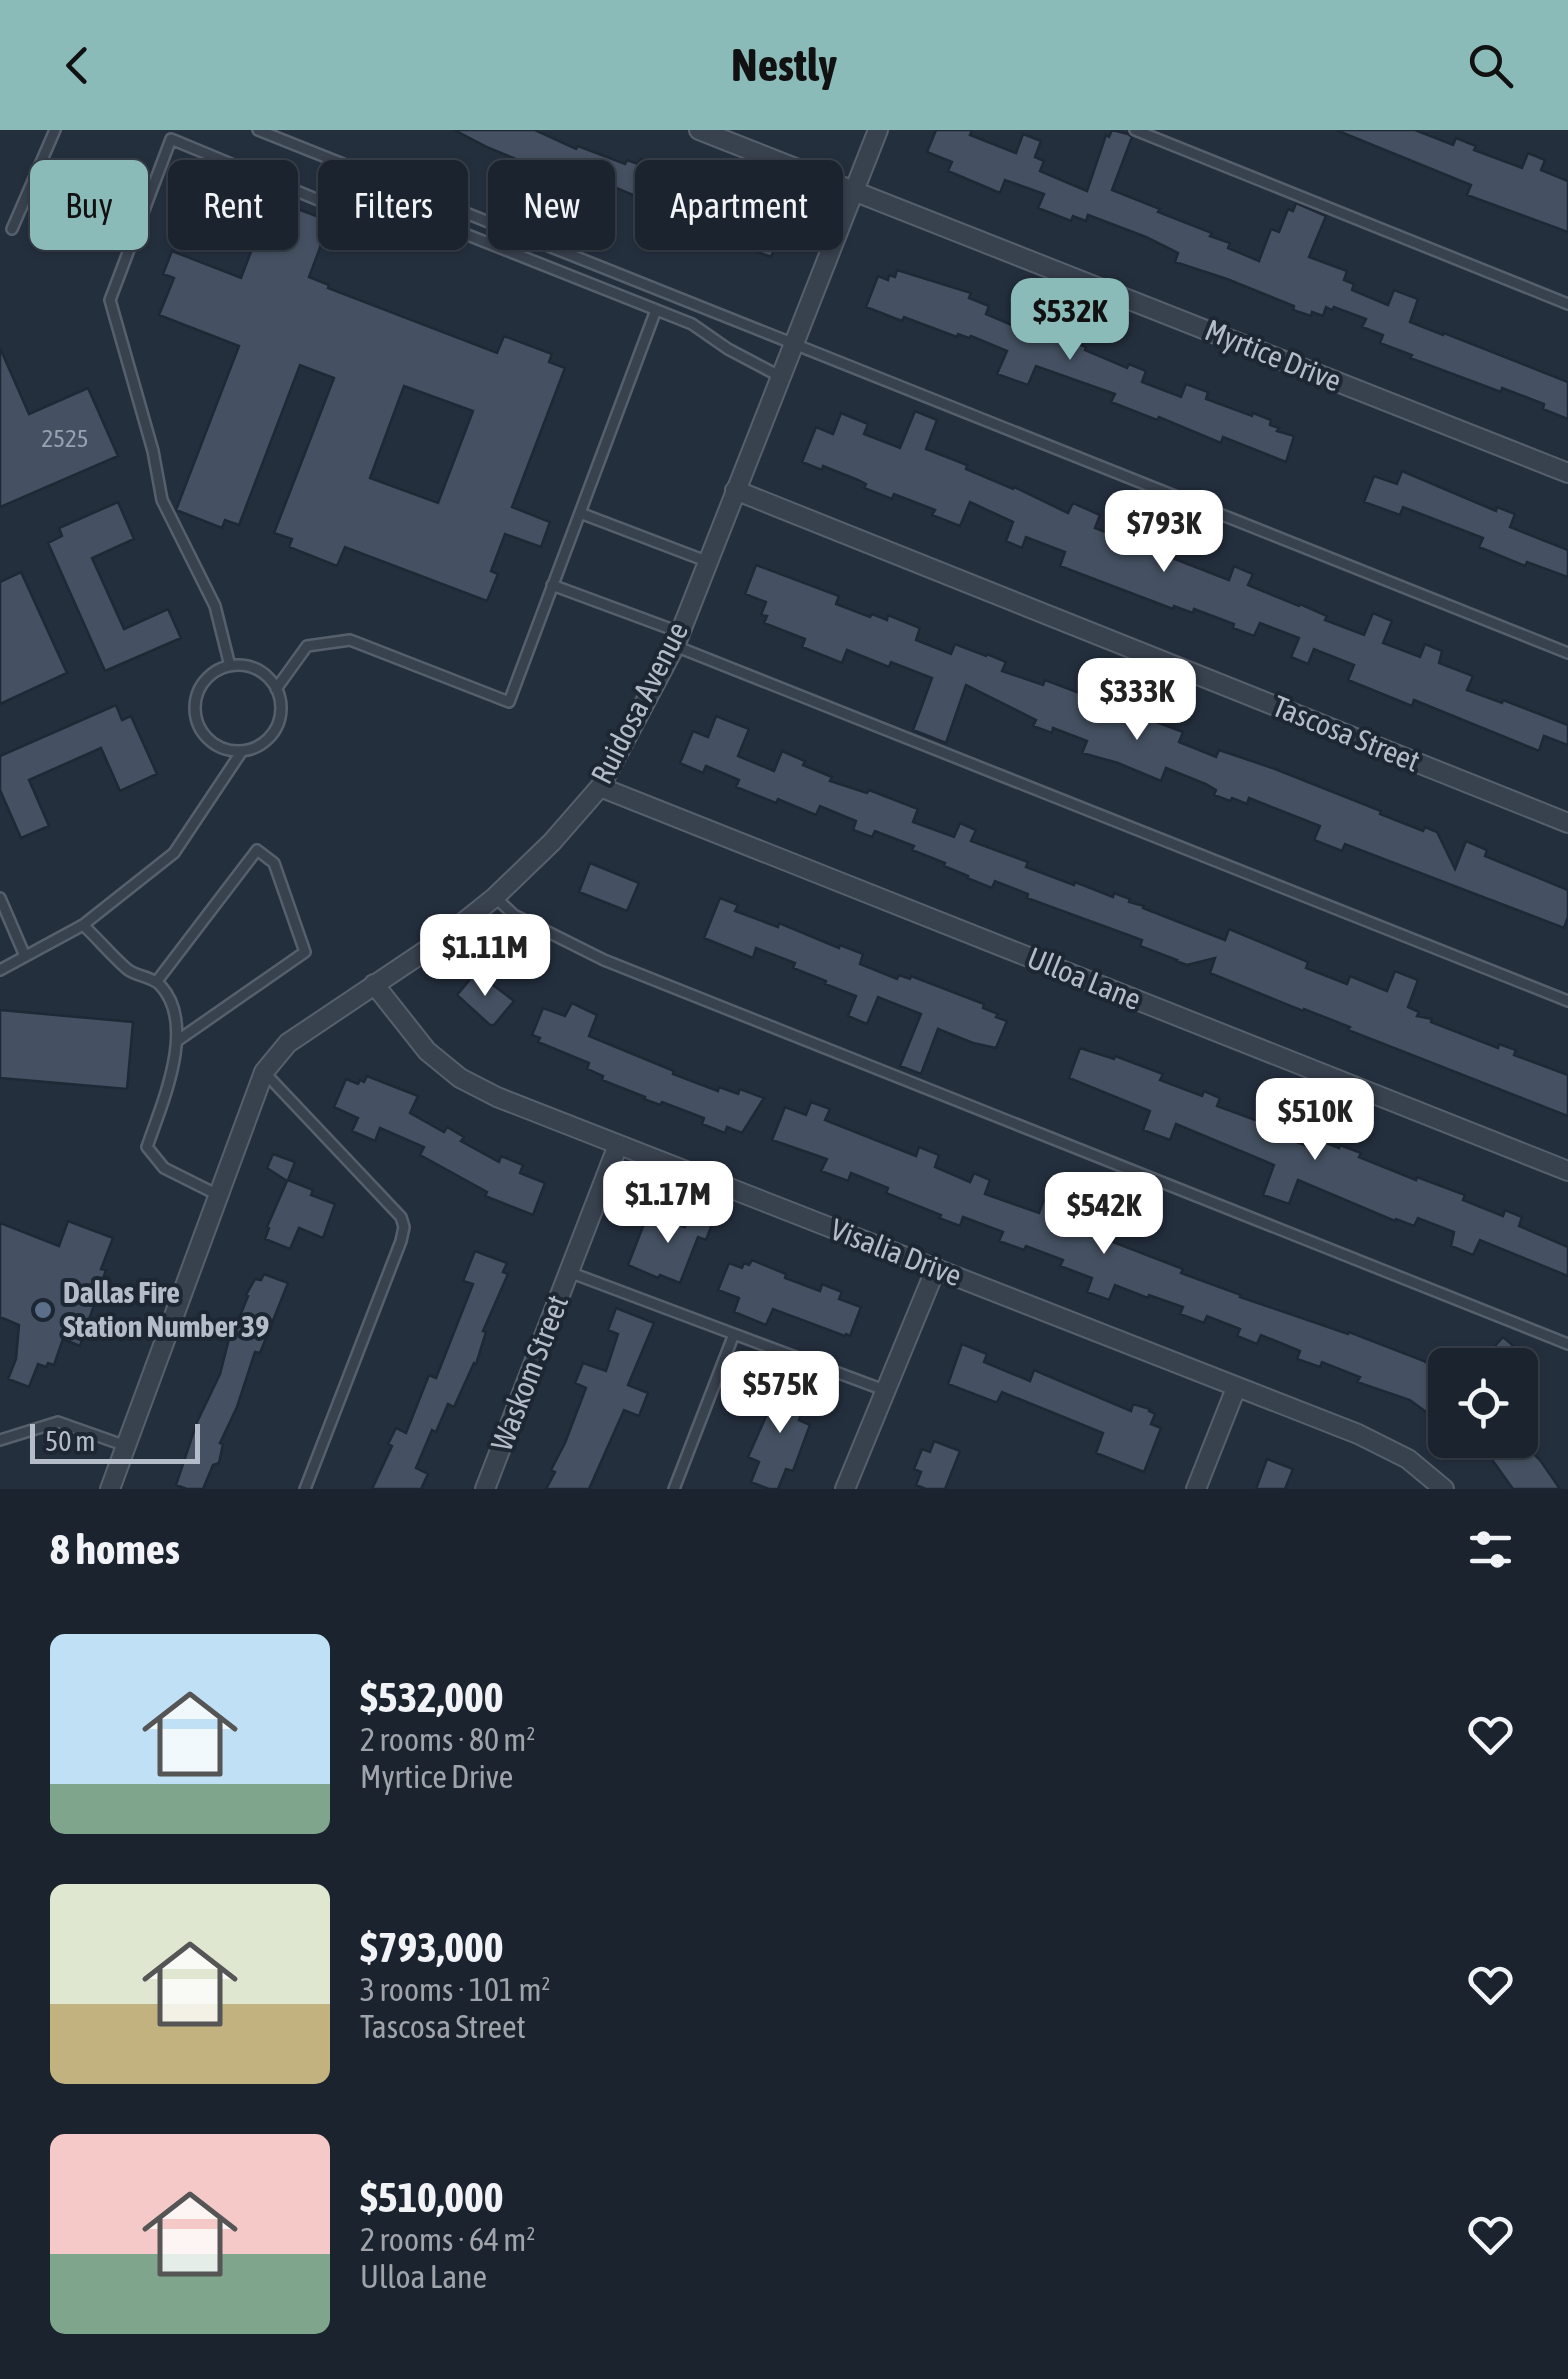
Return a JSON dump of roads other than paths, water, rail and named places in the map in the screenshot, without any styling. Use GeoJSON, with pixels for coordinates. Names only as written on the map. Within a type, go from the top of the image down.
{"type":"FeatureCollection","features":[{"type":"Feature","properties":{"kind":"street","name":"Myrtice Drive"},"geometry":{"type":"LineString","coordinates":[[699,130],[1568,473]]}},
{"type":"Feature","properties":{"kind":"street","name":"Ruidosa Avenue"},"geometry":{"type":"LineString","coordinates":[[110,1489],[264,1072],[288,1043],[440,941],[495,897],[552,842],[600,787],[677,639],[878,130]]}},
{"type":"Feature","properties":{"kind":"street","name":"Tascosa Street"},"geometry":{"type":"LineString","coordinates":[[735,490],[1568,823]]}},
{"type":"Feature","properties":{"kind":"street","name":"Ulloa Lane"},"geometry":{"type":"LineString","coordinates":[[600,787],[1568,1171]]}},
{"type":"Feature","properties":{"kind":"street","name":"Visalia Drive"},"geometry":{"type":"LineString","coordinates":[[374,984],[427,1050],[460,1078],[496,1097],[1358,1434],[1408,1459],[1444,1489]]}},
{"type":"Feature","properties":{"kind":"street","name":"Waskom Street"},"geometry":{"type":"LineString","coordinates":[[484,1489],[618,1145]]}},
{"type":"Feature","properties":{"kind":"street"},"geometry":{"type":"LineString","coordinates":[[845,1489],[936,1268]]}},
{"type":"Feature","properties":{"kind":"street"},"geometry":{"type":"LineString","coordinates":[[1196,1489],[1236,1388]]}},
{"type":"Feature","properties":{"kind":"lane"},"geometry":{"type":"LineString","coordinates":[[12,229],[55,130]]}},
{"type":"Feature","properties":{"kind":"lane"},"geometry":{"type":"LineString","coordinates":[[258,130],[1568,653]]}},
{"type":"Feature","properties":{"kind":"lane"},"geometry":{"type":"LineString","coordinates":[[1135,130],[1568,304]]}},
{"type":"Feature","properties":{"kind":"lane"},"geometry":{"type":"LineString","coordinates":[[230,666],[215,606],[162,500],[153,451],[110,300],[171,139],[368,222],[377,199],[692,324],[728,349],[781,376]]}},
{"type":"Feature","properties":{"kind":"lane"},"geometry":{"type":"LineString","coordinates":[[276,689],[306,646],[350,640],[509,702],[656,310]]}},
{"type":"Feature","properties":{"kind":"lane"},"geometry":{"type":"LineString","coordinates":[[580,513],[706,561]]}},
{"type":"Feature","properties":{"kind":"lane"},"geometry":{"type":"LineString","coordinates":[[552,585],[1568,1001]]}},
{"type":"Feature","properties":{"kind":"lane"},"geometry":{"type":"LineString","coordinates":[[230,666],[250,667],[262,673],[276,689],[281,708],[279,722],[262,744],[235,752],[221,748],[200,729],[196,701],[210,676],[230,666]]}},
{"type":"Feature","properties":{"kind":"lane"},"geometry":{"type":"LineString","coordinates":[[0,970],[84,925],[174,853],[242,751]]}},
{"type":"Feature","properties":{"kind":"lane"},"geometry":{"type":"LineString","coordinates":[[158,981],[256,850],[274,863],[305,952],[177,1040]]}},
{"type":"Feature","properties":{"kind":"lane"},"geometry":{"type":"LineString","coordinates":[[495,897],[514,915],[604,960],[1568,1344]]}},
{"type":"Feature","properties":{"kind":"lane"},"geometry":{"type":"LineString","coordinates":[[0,898],[24,956]]}},
{"type":"Feature","properties":{"kind":"lane"},"geometry":{"type":"LineString","coordinates":[[84,925],[130,972],[158,981],[172,1001],[177,1040],[170,1079],[147,1148],[164,1168],[218,1195]]}},
{"type":"Feature","properties":{"kind":"lane"},"geometry":{"type":"LineString","coordinates":[[264,1072],[401,1217],[404,1226],[305,1489]]}},
{"type":"Feature","properties":{"kind":"lane"},"geometry":{"type":"LineString","coordinates":[[569,1272],[886,1391]]}},
{"type":"Feature","properties":{"kind":"lane"},"geometry":{"type":"LineString","coordinates":[[674,1489],[734,1334]]}},
{"type":"Feature","properties":{"kind":"lane"},"geometry":{"type":"LineString","coordinates":[[0,1440],[58,1422],[126,1446]]}},
{"type":"Feature","properties":{"kind":"place","name":"Dallas Fire Station Number 39"},"geometry":{"type":"Point","coordinates":[43,1310]}}]}
